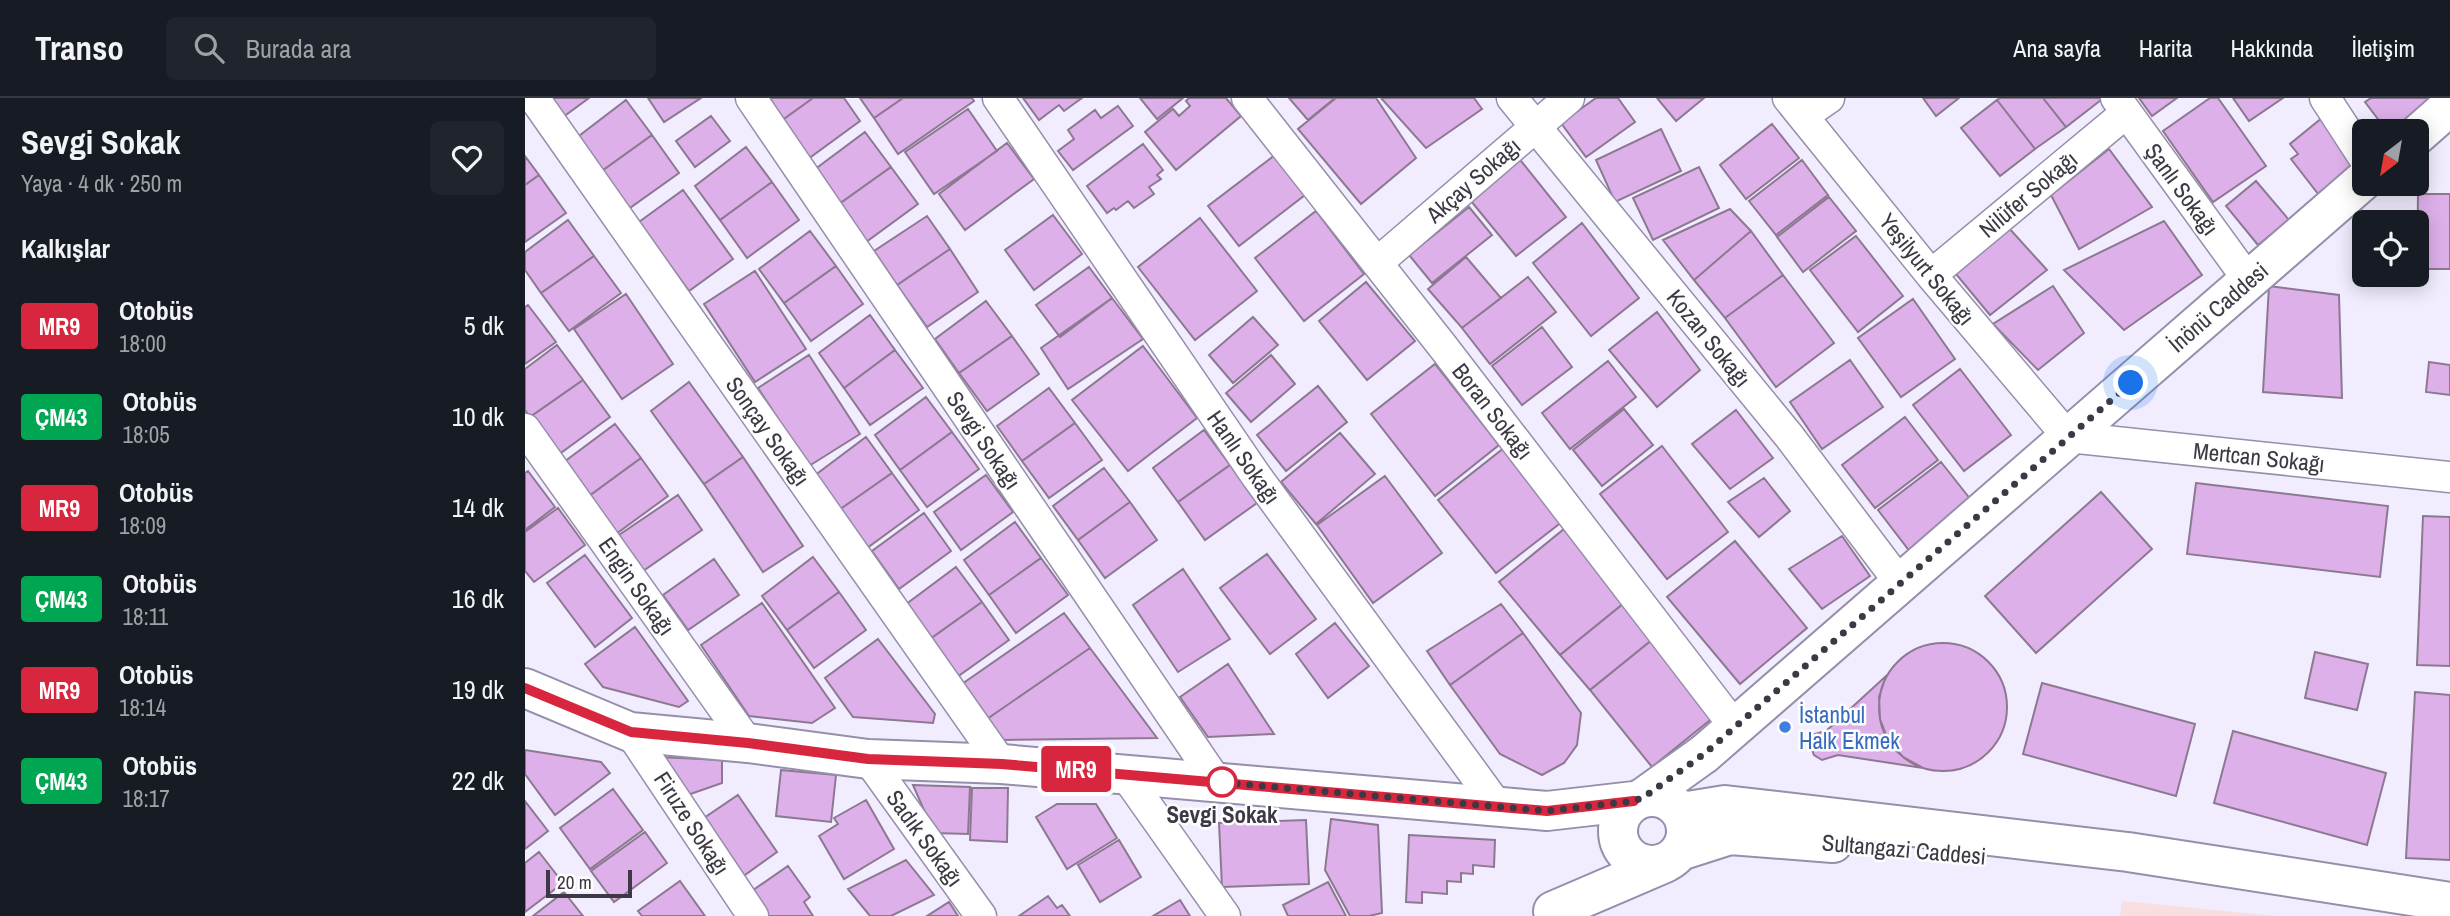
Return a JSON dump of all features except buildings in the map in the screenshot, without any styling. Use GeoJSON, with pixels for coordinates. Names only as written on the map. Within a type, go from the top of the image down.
{"type":"FeatureCollection","features":[{"type":"Feature","properties":{"kind":"main road"},"geometry":{"type":"LineString","coordinates":[[2429,124],[2450,106]]}},
{"type":"Feature","properties":{"kind":"main road","name":"İnönü Caddesi"},"geometry":{"type":"LineString","coordinates":[[1659,804],[1704,754],[2352,191]]}},
{"type":"Feature","properties":{"kind":"main road","name":"Sultangazi Caddesi"},"geometry":{"type":"LineString","coordinates":[[525,688],[631,732],[748,743],[868,759],[1002,764],[1124,773],[1547,811],[1659,804],[1725,805],[2128,852],[2450,902]]}},
{"type":"Feature","properties":{"kind":"main road"},"geometry":{"type":"LineString","coordinates":[[1659,804],[1687,832],[1673,857],[1548,913],[1620,841],[1621,816],[1659,804]]}},
{"type":"Feature","properties":{"kind":"main road","name":"Sultangazi Caddesi"},"geometry":{"type":"LineString","coordinates":[[1547,811],[1620,841],[1635,861],[1645,864],[1673,857],[1730,835],[2101,865],[2128,852]]}},
{"type":"Feature","properties":{"kind":"street","name":"Sonçay Sokağı"},"geometry":{"type":"LineString","coordinates":[[534,98],[1002,764]]}},
{"type":"Feature","properties":{"kind":"street","name":"Sevgi Sokağı"},"geometry":{"type":"LineString","coordinates":[[751,98],[1217,782]]}},
{"type":"Feature","properties":{"kind":"street","name":"Hanlı Sokağı"},"geometry":{"type":"LineString","coordinates":[[998,98],[1257,477],[1499,808]]}},
{"type":"Feature","properties":{"kind":"street","name":"Boran Sokağı"},"geometry":{"type":"LineString","coordinates":[[1247,98],[1735,727]]}},
{"type":"Feature","properties":{"kind":"street","name":"Kozan Sokağı"},"geometry":{"type":"LineString","coordinates":[[1512,98],[1789,436],[1900,583]]}},
{"type":"Feature","properties":{"kind":"street","name":"Akçay Sokağı"},"geometry":{"type":"LineString","coordinates":[[1377,263],[1569,98]]}},
{"type":"Feature","properties":{"kind":"street"},"geometry":{"type":"LineString","coordinates":[[1795,107],[1829,98]]}},
{"type":"Feature","properties":{"kind":"street"},"geometry":{"type":"LineString","coordinates":[[2325,98],[2352,140]]}},
{"type":"Feature","properties":{"kind":"street","name":"Nilüfer Sokağı"},"geometry":{"type":"LineString","coordinates":[[1931,275],[2121,106]]}},
{"type":"Feature","properties":{"kind":"street","name":"Şanlı Sokağı"},"geometry":{"type":"LineString","coordinates":[[2121,106],[2249,281]]}},
{"type":"Feature","properties":{"kind":"street","name":"Yeşilyurt Sokağı"},"geometry":{"type":"LineString","coordinates":[[1795,107],[1931,275],[2068,437]]}},
{"type":"Feature","properties":{"kind":"street","name":"Engin Sokağı"},"geometry":{"type":"LineString","coordinates":[[525,429],[748,743]]}},
{"type":"Feature","properties":{"kind":"street","name":"Mertcan Sokağı"},"geometry":{"type":"LineString","coordinates":[[2068,437],[2450,477]]}},
{"type":"Feature","properties":{"kind":"street","name":"Firuze Sokağı"},"geometry":{"type":"LineString","coordinates":[[631,732],[753,916]]}},
{"type":"Feature","properties":{"kind":"street","name":"Sadık Sokağı"},"geometry":{"type":"LineString","coordinates":[[868,759],[981,916]]}},
{"type":"Feature","properties":{"kind":"street"},"geometry":{"type":"LineString","coordinates":[[1124,773],[1224,916]]}},
{"type":"Feature","properties":{"kind":"shaded area"},"geometry":{"type":"Polygon","coordinates":[[[2122,901],[2276,916],[2120,916],[2122,901]]]}},
{"type":"Feature","properties":{"kind":"bus line","name":"MR9"},"geometry":{"type":"LineString","coordinates":[[525,688],[631,732],[748,743],[868,759],[1002,764],[1147,775],[1547,811],[1634,801]]}},
{"type":"Feature","properties":{"kind":"place","name":"İstanbul Halk Ekmek"},"geometry":{"type":"Point","coordinates":[1785,727]}},
{"type":"Feature","properties":{"kind":"place","name":"Sevgi Sokak"},"geometry":{"type":"Point","coordinates":[1222,782]}},
{"type":"Feature","properties":{"kind":"route"},"geometry":{"type":"LineString","coordinates":[[1222,782],[1217,782],[1547,811],[1634,801],[1644,797],[1704,754],[2131,383]]}}]}
